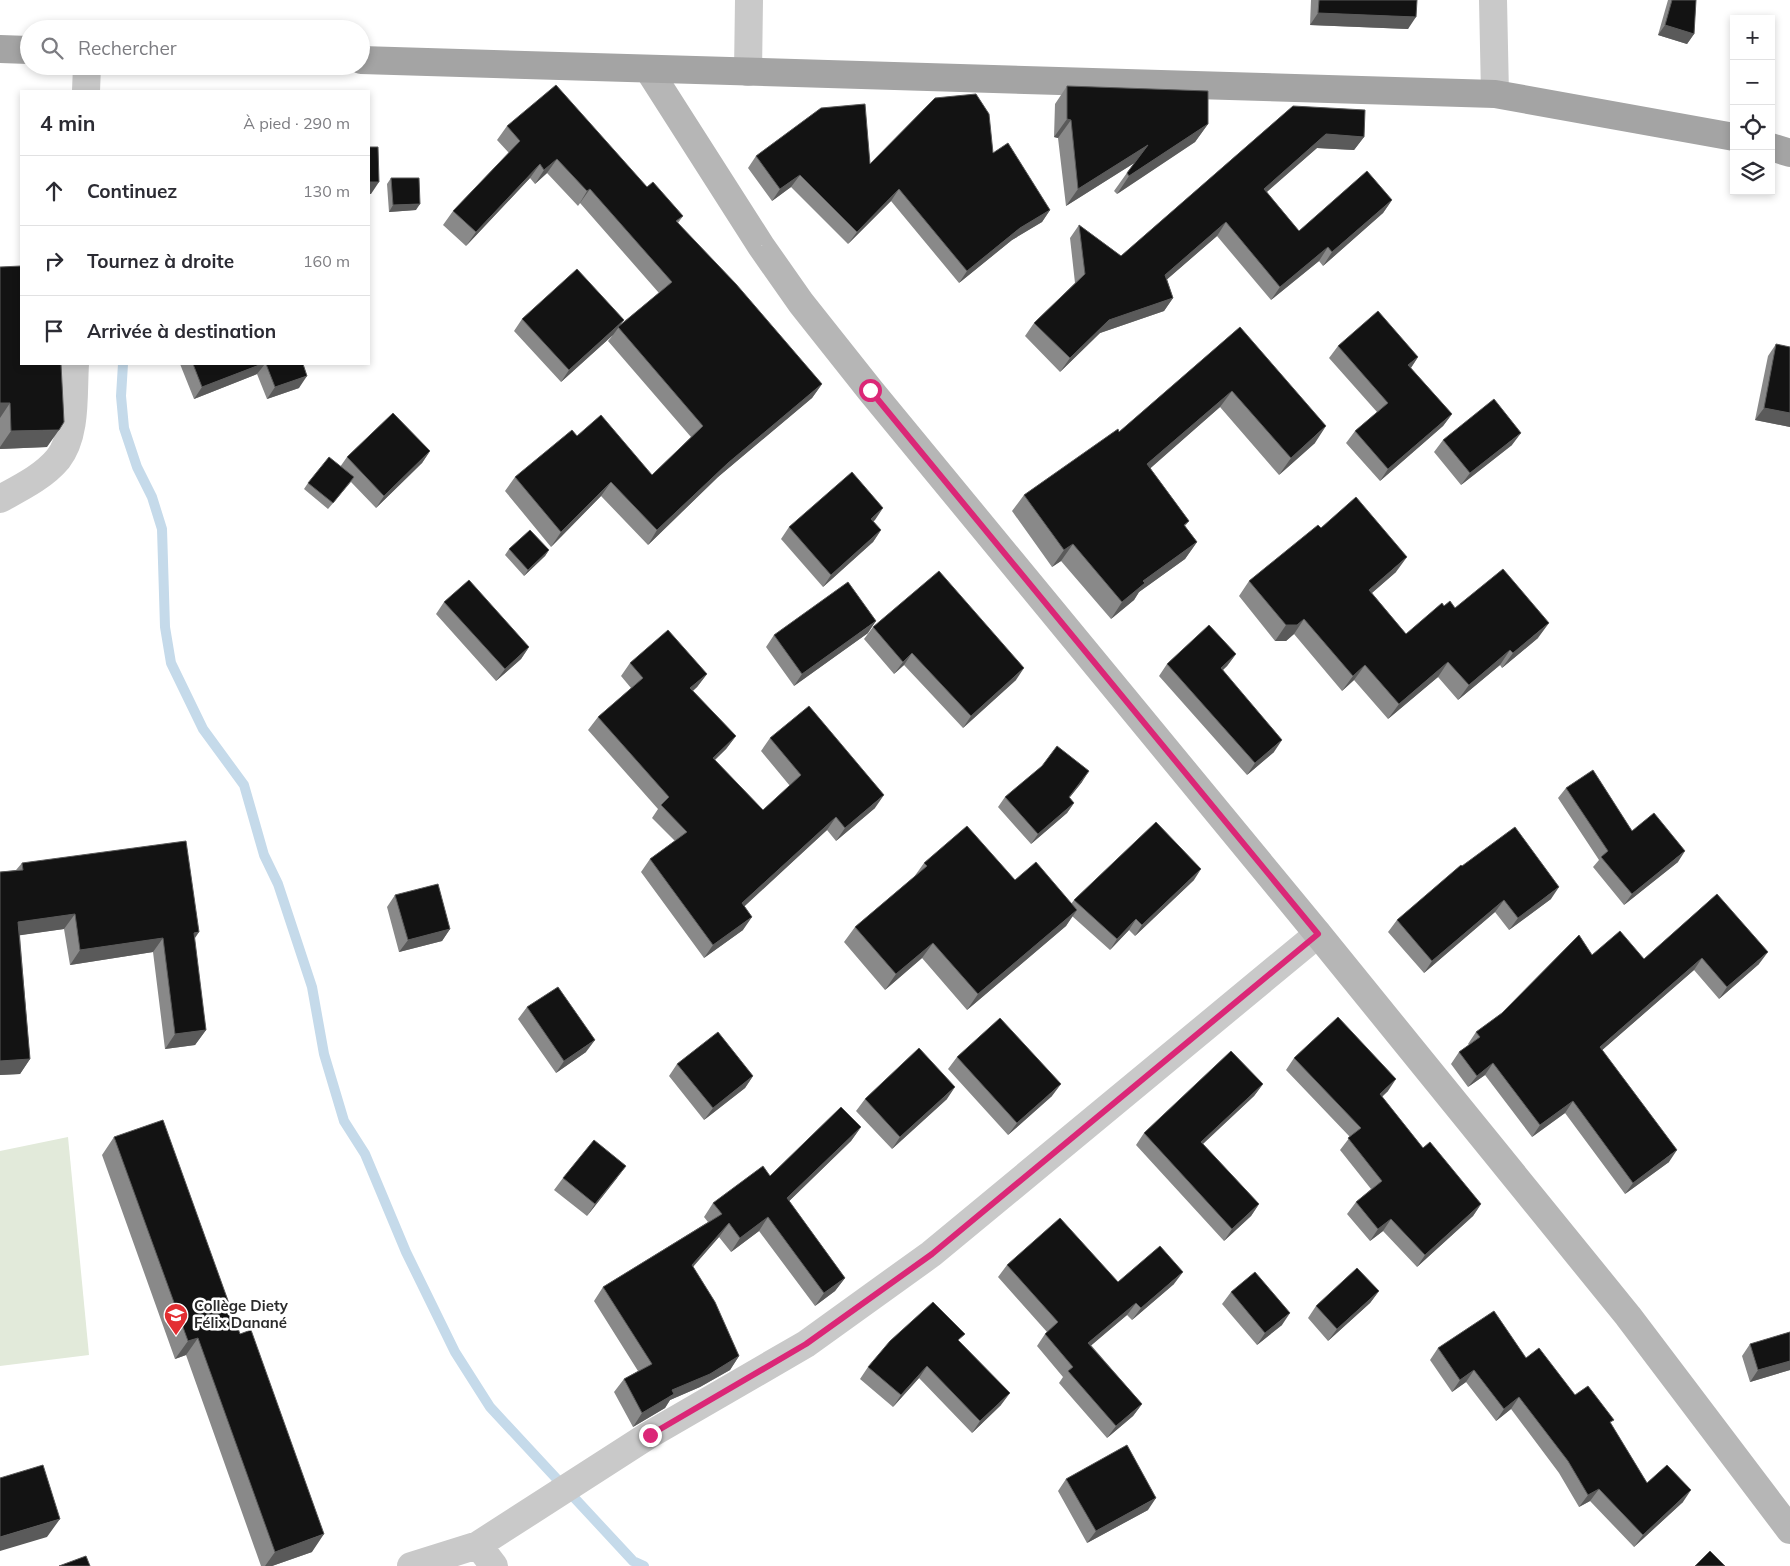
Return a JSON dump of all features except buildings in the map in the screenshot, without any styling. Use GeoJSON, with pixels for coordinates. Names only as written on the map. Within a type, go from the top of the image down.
{"type":"FeatureCollection","features":[{"type":"Feature","properties":{"kind":"main road"},"geometry":{"type":"LineString","coordinates":[[0,49],[20,50]]}},
{"type":"Feature","properties":{"kind":"main road"},"geometry":{"type":"LineString","coordinates":[[370,60],[1494,94],[1730,136]]}},
{"type":"Feature","properties":{"kind":"main road"},"geometry":{"type":"LineString","coordinates":[[1775,149],[1790,153]]}},
{"type":"Feature","properties":{"kind":"street"},"geometry":{"type":"LineString","coordinates":[[748,72],[749,0]]}},
{"type":"Feature","properties":{"kind":"street"},"geometry":{"type":"LineString","coordinates":[[1493,0],[1494,94]]}},
{"type":"Feature","properties":{"kind":"street"},"geometry":{"type":"LineString","coordinates":[[648,70],[723,190],[801,303],[870,390],[1318,934],[1628,1316],[1790,1530]]}},
{"type":"Feature","properties":{"kind":"street"},"geometry":{"type":"LineString","coordinates":[[86,90],[87,75]]}},
{"type":"Feature","properties":{"kind":"street"},"geometry":{"type":"LineString","coordinates":[[0,499],[31,482],[57,459],[64,449],[70,432],[75,365]]}},
{"type":"Feature","properties":{"kind":"street"},"geometry":{"type":"LineString","coordinates":[[412,1566],[486,1556],[650,1435],[806,1344],[932,1254],[1318,934]]}},
{"type":"Feature","properties":{"kind":"green space"},"geometry":{"type":"Polygon","coordinates":[[[68,1137],[89,1355],[0,1366],[0,1151],[68,1137]]]}},
{"type":"Feature","properties":{"kind":"waterway"},"geometry":{"type":"LineString","coordinates":[[123,365],[121,396],[124,428],[137,467],[152,497],[162,529],[165,627],[171,663],[203,729],[244,785],[264,855],[278,884],[312,987],[324,1054],[344,1121],[365,1154],[406,1252],[455,1352],[490,1407],[633,1561],[644,1566]]}},
{"type":"Feature","properties":{"kind":"place","name":"Collège Diety Félix Danané"},"geometry":{"type":"Point","coordinates":[176,1336]}},
{"type":"Feature","properties":{"kind":"route"},"geometry":{"type":"LineString","coordinates":[[650,1435],[806,1344],[932,1254],[1318,934],[870,390]]}}]}
